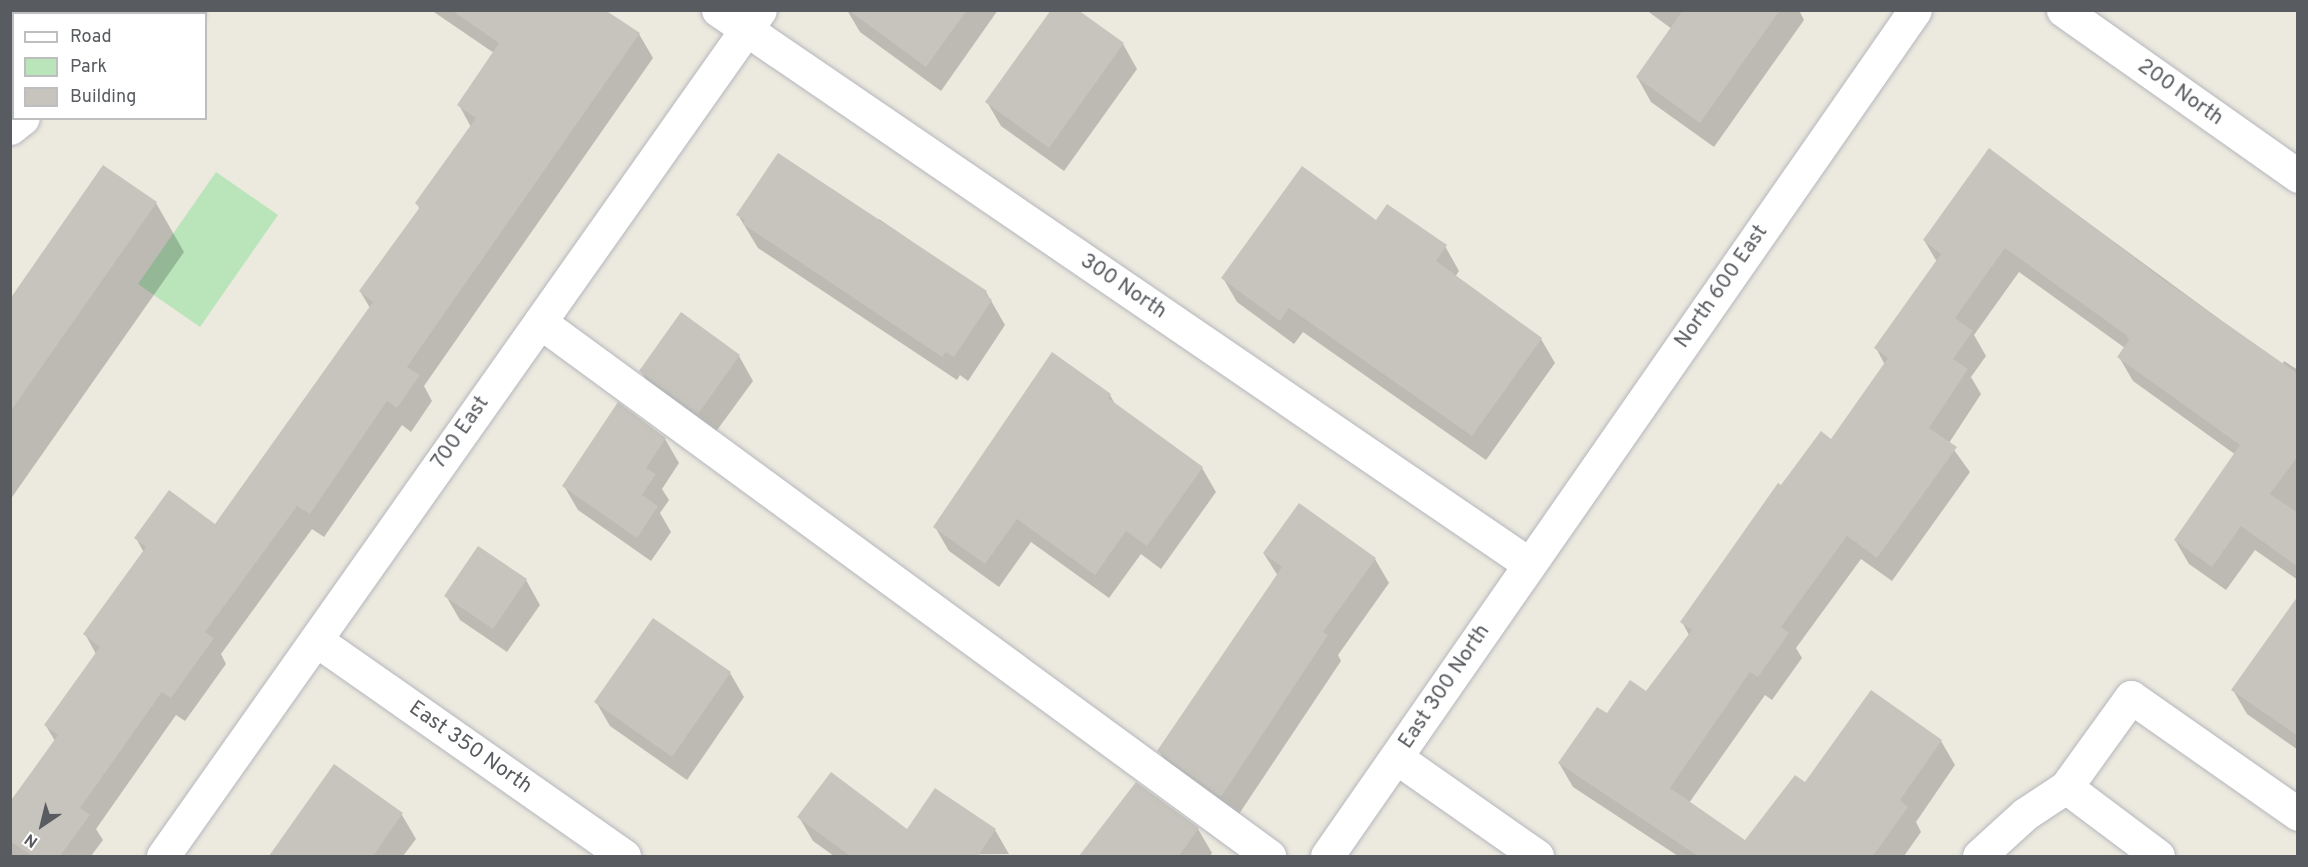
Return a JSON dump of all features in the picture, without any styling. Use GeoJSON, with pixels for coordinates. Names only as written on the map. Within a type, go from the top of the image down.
{"type":"FeatureCollection","features":[{"type":"Feature","properties":{"kind":"street"},"geometry":{"type":"LineString","coordinates":[[75,10],[82,12]]}},
{"type":"Feature","properties":{"kind":"street","name":"300 North"},"geometry":{"type":"LineString","coordinates":[[718,10],[753,20],[1529,564]]}},
{"type":"Feature","properties":{"kind":"street","name":"North 600 East"},"geometry":{"type":"LineString","coordinates":[[1529,564],[1915,10]]}},
{"type":"Feature","properties":{"kind":"street","name":"200 North"},"geometry":{"type":"LineString","coordinates":[[2063,10],[2298,176]]}},
{"type":"Feature","properties":{"kind":"street","name":"700 East"},"geometry":{"type":"LineString","coordinates":[[163,856],[753,20]]}},
{"type":"Feature","properties":{"kind":"street"},"geometry":{"type":"LineString","coordinates":[[540,322],[1269,856]]}},
{"type":"Feature","properties":{"kind":"street","name":"East 300 North"},"geometry":{"type":"LineString","coordinates":[[1529,564],[1397,758],[1537,856]]}},
{"type":"Feature","properties":{"kind":"street","name":"East 350 North"},"geometry":{"type":"LineString","coordinates":[[316,640],[624,856]]}},
{"type":"Feature","properties":{"kind":"street"},"geometry":{"type":"LineString","coordinates":[[1979,856],[2025,814],[2066,787],[2131,697],[2298,814]]}},
{"type":"Feature","properties":{"kind":"street"},"geometry":{"type":"LineString","coordinates":[[1327,856],[1397,758]]}},
{"type":"Feature","properties":{"kind":"street"},"geometry":{"type":"LineString","coordinates":[[2066,787],[2115,820],[2158,856]]}},
{"type":"Feature","properties":{"kind":"green space"},"geometry":{"type":"Polygon","coordinates":[[[216,172],[278,215],[200,327],[138,284],[216,172]]]}},
{"type":"Feature","properties":{"kind":"building"},"geometry":{"type":"Polygon","coordinates":[[[451,10],[605,10],[640,33],[407,367],[420,375],[397,408],[387,401],[310,514],[297,506],[205,632],[214,638],[171,698],[162,692],[80,808],[90,815],[60,856],[32,856],[10,841],[10,802],[58,735],[44,725],[100,647],[83,634],[146,547],[134,538],[169,490],[215,524],[373,302],[359,291],[420,207],[415,203],[476,118],[457,105],[499,43],[451,10]]]}},
{"type":"Feature","properties":{"kind":"building"},"geometry":{"type":"Polygon","coordinates":[[[848,10],[967,10],[926,67],[848,10]]]}},
{"type":"Feature","properties":{"kind":"building"},"geometry":{"type":"Polygon","coordinates":[[[1051,10],[1078,10],[1124,43],[1049,148],[985,102],[1051,10]]]}},
{"type":"Feature","properties":{"kind":"building"},"geometry":{"type":"Polygon","coordinates":[[[1683,10],[1780,10],[1700,123],[1636,77],[1683,10]]]}},
{"type":"Feature","properties":{"kind":"building"},"geometry":{"type":"Polygon","coordinates":[[[1989,148],[2165,281],[2298,374],[2298,456],[2270,494],[2298,513],[2298,567],[2241,526],[2212,567],[2174,540],[2240,445],[2117,357],[2129,340],[2126,335],[2005,248],[1955,318],[1973,331],[1953,359],[1968,369],[1929,428],[1957,447],[1877,558],[1847,536],[1781,627],[1789,633],[1758,677],[1750,672],[1670,788],[1745,840],[1795,775],[1805,782],[1871,690],[1942,740],[1900,800],[1908,807],[1873,856],[1698,856],[1558,763],[1597,707],[1607,713],[1630,680],[1646,691],[1692,630],[1680,622],[1778,483],[1781,485],[1821,431],[1831,439],[1888,358],[1874,348],[1941,254],[1923,240],[1989,148]]]}},
{"type":"Feature","properties":{"kind":"building"},"geometry":{"type":"Polygon","coordinates":[[[778,153],[987,291],[985,294],[992,300],[954,357],[946,352],[942,357],[743,224],[745,220],[736,215],[778,153]]]}},
{"type":"Feature","properties":{"kind":"building"},"geometry":{"type":"Polygon","coordinates":[[[103,165],[157,202],[10,412],[10,299],[103,165]]]}},
{"type":"Feature","properties":{"kind":"building"},"geometry":{"type":"Polygon","coordinates":[[[1302,166],[1376,220],[1387,204],[1447,245],[1436,261],[1542,338],[1472,436],[1289,308],[1280,321],[1221,278],[1302,166]]]}},
{"type":"Feature","properties":{"kind":"building"},"geometry":{"type":"Polygon","coordinates":[[[681,312],[740,355],[698,414],[639,371],[681,312]]]}},
{"type":"Feature","properties":{"kind":"building"},"geometry":{"type":"Polygon","coordinates":[[[1052,352],[1111,394],[1108,398],[1203,467],[1147,546],[1126,531],[1095,575],[1017,519],[985,564],[933,527],[1052,352]]]}},
{"type":"Feature","properties":{"kind":"building"},"geometry":{"type":"Polygon","coordinates":[[[618,402],[666,438],[646,468],[656,474],[642,495],[658,506],[637,538],[562,486],[618,402]]]}},
{"type":"Feature","properties":{"kind":"building"},"geometry":{"type":"Polygon","coordinates":[[[1299,503],[1376,558],[1323,632],[1328,635],[1221,797],[1157,751],[1282,567],[1263,553],[1299,503]]]}},
{"type":"Feature","properties":{"kind":"building"},"geometry":{"type":"Polygon","coordinates":[[[478,546],[527,579],[493,629],[444,596],[478,546]]]}},
{"type":"Feature","properties":{"kind":"building"},"geometry":{"type":"Polygon","coordinates":[[[2298,596],[2298,736],[2231,690],[2298,596]]]}},
{"type":"Feature","properties":{"kind":"building"},"geometry":{"type":"Polygon","coordinates":[[[653,618],[731,672],[672,757],[594,702],[653,618]]]}},
{"type":"Feature","properties":{"kind":"building"},"geometry":{"type":"Polygon","coordinates":[[[334,764],[403,813],[373,856],[269,856],[334,764]]]}},
{"type":"Feature","properties":{"kind":"building"},"geometry":{"type":"Polygon","coordinates":[[[831,772],[907,829],[935,788],[996,829],[978,856],[850,856],[797,817],[831,772]]]}},
{"type":"Feature","properties":{"kind":"building"},"geometry":{"type":"Polygon","coordinates":[[[1136,782],[1199,828],[1179,856],[1079,856],[1136,782]]]}}]}
